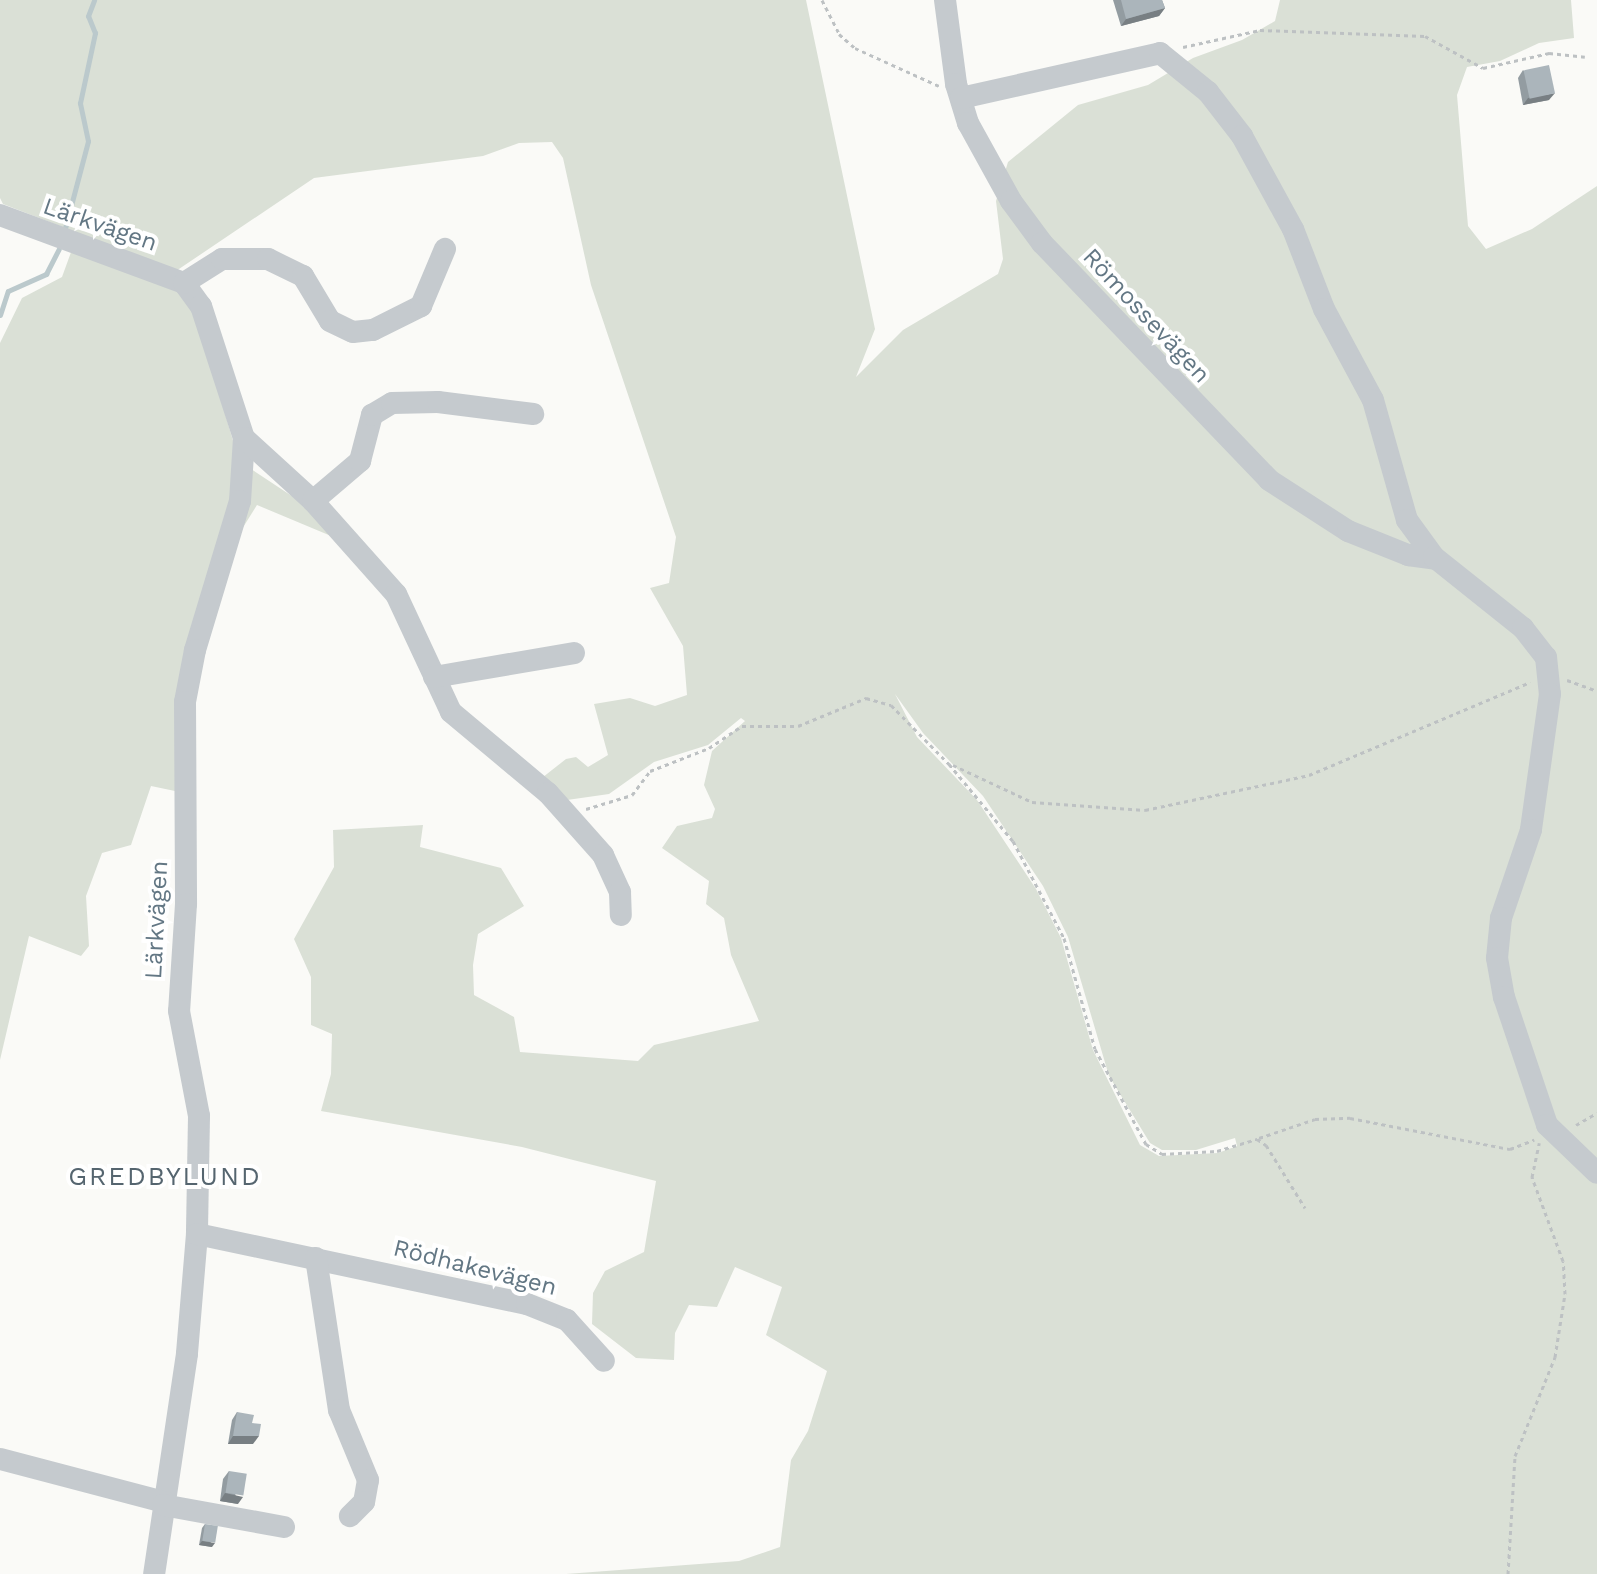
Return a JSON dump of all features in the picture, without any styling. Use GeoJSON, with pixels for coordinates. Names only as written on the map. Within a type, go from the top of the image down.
{"type":"FeatureCollection","features":[{"type":"Feature","properties":{"kind":"street","name":"Römossevägen"},"geometry":{"type":"LineString","coordinates":[[945,0],[960,94],[984,156],[1042,243],[1227,440],[1269,480],[1348,531],[1408,555],[1436,559]]}},
{"type":"Feature","properties":{"kind":"street"},"geometry":{"type":"LineString","coordinates":[[960,94],[1160,53],[1208,92],[1233,125],[1286,216],[1324,309],[1373,400],[1398,502],[1436,559],[1523,628],[1546,657],[1550,674],[1531,830],[1497,941],[1499,979],[1547,1125],[1597,1173]]}},
{"type":"Feature","properties":{"kind":"street","name":"Lärkvägen"},"geometry":{"type":"LineString","coordinates":[[0,215],[184,283],[201,306],[244,438],[240,501],[195,650],[185,702],[186,904],[179,1011],[199,1116],[197,1234],[187,1354],[154,1574]]}},
{"type":"Feature","properties":{"kind":"street"},"geometry":{"type":"LineString","coordinates":[[184,283],[222,259],[268,259],[303,276],[330,321],[353,332],[373,330],[421,306],[445,249]]}},
{"type":"Feature","properties":{"kind":"street"},"geometry":{"type":"LineString","coordinates":[[313,501],[360,461],[372,415],[392,403],[438,402],[533,414]]}},
{"type":"Feature","properties":{"kind":"street"},"geometry":{"type":"LineString","coordinates":[[244,438],[313,501],[396,594],[451,712],[468,731],[548,793],[566,812],[614,873],[621,915]]}},
{"type":"Feature","properties":{"kind":"street"},"geometry":{"type":"LineString","coordinates":[[434,677],[574,653]]}},
{"type":"Feature","properties":{"kind":"street","name":"Rödhakevägen"},"geometry":{"type":"LineString","coordinates":[[197,1234],[553,1312],[567,1320],[604,1361]]}},
{"type":"Feature","properties":{"kind":"street"},"geometry":{"type":"LineString","coordinates":[[316,1258],[339,1410],[368,1480],[364,1502],[350,1516]]}},
{"type":"Feature","properties":{"kind":"street"},"geometry":{"type":"LineString","coordinates":[[0,1459],[163,1504],[284,1527]]}},
{"type":"Feature","properties":{"kind":"path"},"geometry":{"type":"LineString","coordinates":[[822,0],[839,34],[864,54],[960,94]]}},
{"type":"Feature","properties":{"kind":"path"},"geometry":{"type":"LineString","coordinates":[[1160,53],[1260,30],[1425,36],[1483,68],[1549,53],[1585,57]]}},
{"type":"Feature","properties":{"kind":"path"},"geometry":{"type":"LineString","coordinates":[[949,764],[1032,802],[1145,810],[1309,775],[1550,674],[1597,691]]}},
{"type":"Feature","properties":{"kind":"path"},"geometry":{"type":"LineString","coordinates":[[566,812],[604,807],[632,795],[650,771],[709,748],[742,726],[798,726],[866,698],[891,705],[949,764],[1013,841],[1064,938],[1095,1049],[1146,1144],[1162,1154],[1217,1151],[1292,1125],[1350,1118],[1510,1149],[1529,1146],[1547,1125]]}},
{"type":"Feature","properties":{"kind":"path"},"geometry":{"type":"LineString","coordinates":[[1508,1574],[1515,1456],[1555,1357],[1565,1294],[1563,1261],[1532,1177],[1535,1151],[1547,1125]]}},
{"type":"Feature","properties":{"kind":"path"},"geometry":{"type":"LineString","coordinates":[[1257,1139],[1305,1208]]}},
{"type":"Feature","properties":{"kind":"shaded area"},"geometry":{"type":"Polygon","coordinates":[[[0,0],[806,0],[875,329],[856,377],[903,330],[998,274],[1003,259],[996,201],[1008,162],[1078,105],[1148,85],[1193,58],[1242,40],[1275,21],[1280,0],[1571,0],[1574,38],[1539,43],[1500,61],[1467,67],[1457,95],[1468,226],[1486,249],[1532,229],[1597,186],[1597,1574],[566,1574],[739,1561],[780,1547],[791,1460],[808,1431],[827,1371],[766,1335],[782,1287],[735,1267],[717,1307],[689,1305],[675,1333],[674,1360],[636,1358],[592,1324],[593,1293],[605,1271],[644,1252],[656,1181],[522,1147],[321,1111],[331,1074],[332,1034],[311,1025],[311,977],[294,939],[334,867],[333,830],[423,825],[420,847],[501,868],[524,906],[478,934],[473,965],[474,995],[514,1017],[520,1052],[638,1061],[654,1045],[759,1021],[731,955],[724,918],[706,904],[709,881],[662,848],[677,826],[712,818],[715,809],[704,785],[712,751],[745,721],[741,718],[708,745],[654,762],[609,794],[560,801],[538,781],[566,759],[576,757],[588,767],[608,755],[594,704],[630,698],[655,706],[687,695],[683,646],[650,588],[669,583],[676,537],[591,285],[563,158],[552,142],[519,143],[483,156],[314,178],[176,271],[178,292],[195,312],[239,461],[313,510],[343,541],[257,505],[237,537],[198,642],[175,791],[151,786],[131,845],[102,853],[86,896],[89,946],[81,956],[29,936],[0,1060],[0,343],[22,298],[62,277],[78,233],[3,204],[0,198],[0,0]],[[895,694],[917,737],[977,800],[1036,889],[1061,938],[1093,1050],[1140,1145],[1159,1156],[1218,1153],[1237,1146],[1235,1138],[1196,1150],[1162,1150],[1150,1143],[1109,1076],[1068,937],[1043,886],[983,796],[923,733],[895,694]]]}},
{"type":"Feature","properties":{"kind":"building"},"geometry":{"type":"Polygon","coordinates":[[[1121,0],[1162,0],[1165,8],[1126,19],[1121,0]]]}},
{"type":"Feature","properties":{"kind":"building"},"geometry":{"type":"Polygon","coordinates":[[[1549,65],[1555,93],[1530,99],[1524,70],[1549,65]]]}},
{"type":"Feature","properties":{"kind":"building"},"geometry":{"type":"Polygon","coordinates":[[[237,1412],[254,1415],[252,1423],[261,1424],[259,1436],[233,1436],[237,1412]]]}},
{"type":"Feature","properties":{"kind":"building"},"geometry":{"type":"Polygon","coordinates":[[[229,1471],[247,1474],[243,1496],[226,1493],[229,1471]]]}},
{"type":"Feature","properties":{"kind":"building"},"geometry":{"type":"Polygon","coordinates":[[[205,1524],[218,1526],[215,1543],[202,1541],[205,1524]]]}},
{"type":"Feature","properties":{"kind":"waterway"},"geometry":{"type":"LineString","coordinates":[[64,232],[88,141],[80,103],[95,33],[88,16],[94,0]]}},
{"type":"Feature","properties":{"kind":"waterway"},"geometry":{"type":"LineString","coordinates":[[0,315],[8,291],[46,274],[59,249]]}},
{"type":"Feature","properties":{"kind":"district","name":"GREDBYLUND"},"geometry":{"type":"Point","coordinates":[165,1177]}}]}
